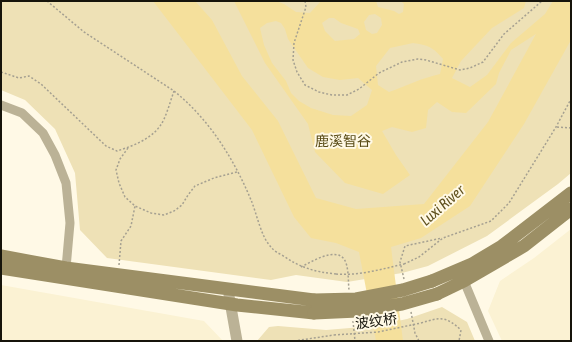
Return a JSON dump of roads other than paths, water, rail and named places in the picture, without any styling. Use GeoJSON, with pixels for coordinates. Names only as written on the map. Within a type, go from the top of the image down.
{"type":"FeatureCollection","features":[{"type":"Feature","properties":{"kind":"main road"},"geometry":{"type":"LineString","coordinates":[[1,256],[66,268],[314,300],[356,299],[403,290],[432,282],[472,264],[502,246],[571,193]]}},
{"type":"Feature","properties":{"kind":"main road"},"geometry":{"type":"LineString","coordinates":[[1,268],[233,304],[314,313],[358,311],[402,304],[437,294],[464,281],[524,246],[571,209]]}},
{"type":"Feature","properties":{"kind":"street"},"geometry":{"type":"LineString","coordinates":[[1,105],[22,113],[43,133],[55,156],[66,183],[70,223],[66,268]]}},
{"type":"Feature","properties":{"kind":"street"},"geometry":{"type":"LineString","coordinates":[[464,281],[489,341]]}},
{"type":"Feature","properties":{"kind":"street"},"geometry":{"type":"LineString","coordinates":[[233,290],[237,341]]}},
{"type":"Feature","properties":{"kind":"street"},"geometry":{"type":"LineString","coordinates":[[233,304],[244,341]]}},
{"type":"Feature","properties":{"kind":"water","name":"Luxi River"},"geometry":{"type":"Polygon","coordinates":[[[153,1],[195,1],[212,20],[242,76],[278,121],[316,198],[356,209],[424,204],[488,122],[536,34],[511,50],[499,73],[496,84],[466,113],[452,112],[437,102],[428,110],[426,128],[412,132],[392,127],[382,131],[410,175],[383,194],[345,183],[315,152],[308,124],[265,63],[234,1],[276,1],[284,4],[296,12],[310,13],[321,1],[376,1],[378,7],[394,11],[399,14],[403,12],[404,4],[401,1],[526,1],[524,8],[492,28],[461,61],[452,78],[470,87],[487,75],[511,43],[545,14],[553,1],[571,1],[571,40],[524,124],[470,206],[421,238],[391,247],[403,341],[376,341],[359,252],[336,243],[311,238],[294,217],[252,130],[153,1]],[[375,14],[369,15],[364,22],[366,30],[372,34],[377,33],[382,25],[381,18],[375,14]],[[329,18],[322,23],[325,31],[335,41],[354,39],[360,34],[358,29],[341,23],[334,18],[329,18]],[[276,21],[267,23],[260,28],[264,45],[272,63],[286,81],[291,93],[299,101],[311,108],[333,115],[351,116],[367,105],[372,90],[358,78],[340,80],[323,77],[308,68],[288,39],[285,29],[281,23],[276,21]],[[413,43],[390,48],[376,66],[378,85],[389,92],[440,74],[443,59],[430,47],[413,43]]]}},
{"type":"Feature","properties":{"kind":"park label","name":"鹿溪智谷"},"geometry":{"type":"Point","coordinates":[343,141]}}]}
